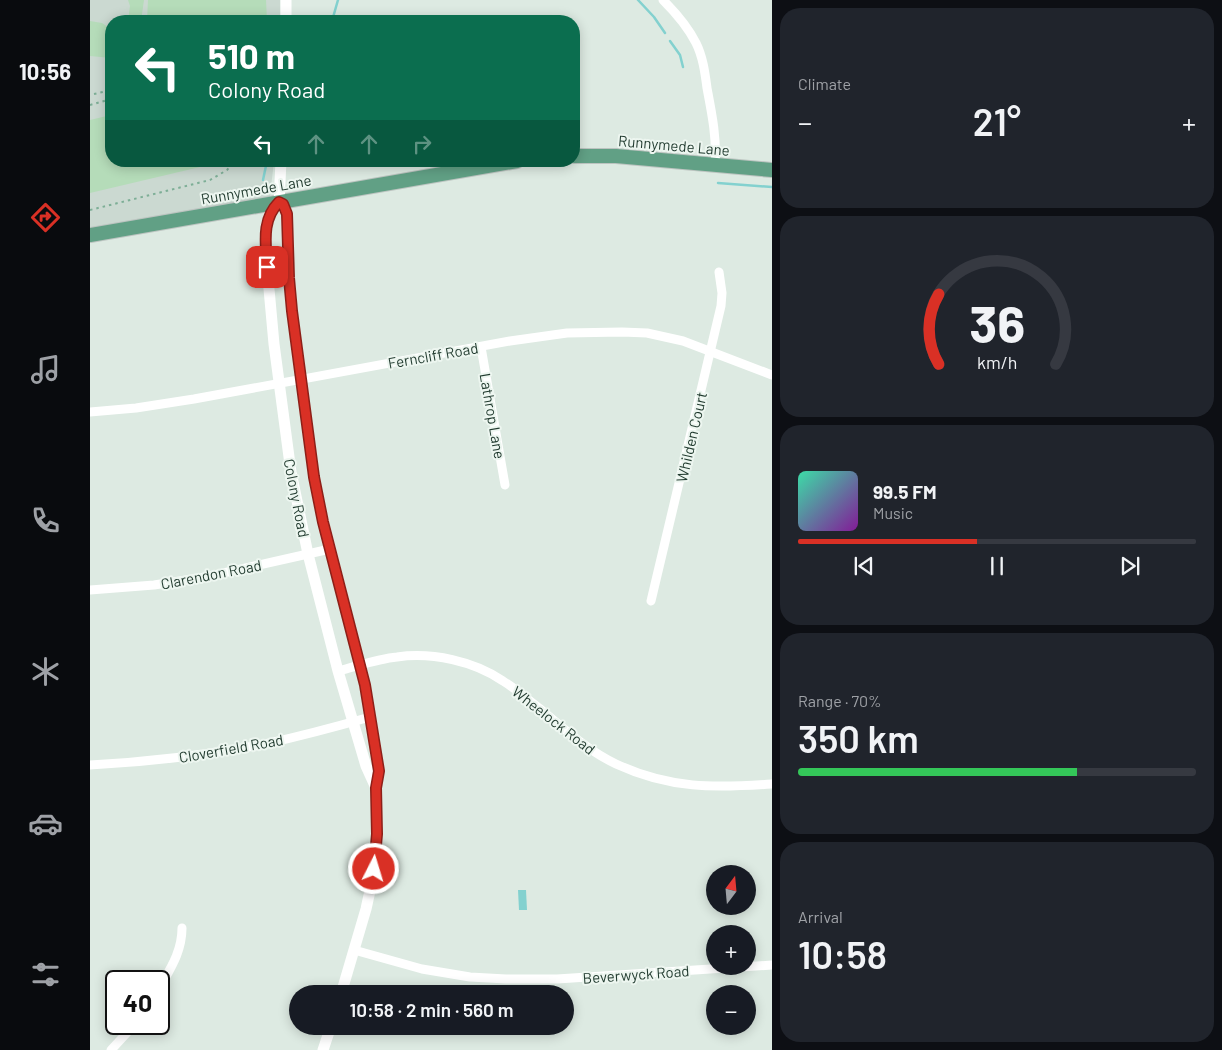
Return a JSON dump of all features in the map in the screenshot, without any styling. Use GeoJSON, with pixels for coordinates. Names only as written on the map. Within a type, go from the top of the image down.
{"type":"FeatureCollection","features":[{"type":"Feature","properties":{"kind":"main road","name":"Runnymede Lane"},"geometry":{"type":"LineString","coordinates":[[580,156],[616,156],[772,170]]}},
{"type":"Feature","properties":{"kind":"main road","name":"Runnymede Lane"},"geometry":{"type":"LineString","coordinates":[[90,235],[130,230],[483,167]]}},
{"type":"Feature","properties":{"kind":"street"},"geometry":{"type":"LineString","coordinates":[[286,0],[286,15]]}},
{"type":"Feature","properties":{"kind":"street"},"geometry":{"type":"LineString","coordinates":[[663,0],[683,22],[698,47],[714,130],[716,147],[715,165]]}},
{"type":"Feature","properties":{"kind":"street","name":"Colony Road"},"geometry":{"type":"LineString","coordinates":[[281,167],[279,202],[270,213],[266,230],[269,298],[291,472],[308,554],[338,671],[366,766],[376,788]]}},
{"type":"Feature","properties":{"kind":"street","name":"Colony Road"},"geometry":{"type":"LineString","coordinates":[[279,202],[283,204],[287,214],[289,280],[316,487],[360,665],[379,771],[376,788],[377,834],[374,869],[367,904],[344,985]]}},
{"type":"Feature","properties":{"kind":"street","name":"Whilden Court"},"geometry":{"type":"LineString","coordinates":[[651,601],[722,298],[719,272]]}},
{"type":"Feature","properties":{"kind":"street","name":"Ferncliff Road"},"geometry":{"type":"LineString","coordinates":[[90,412],[159,405],[557,334],[631,332],[671,338],[772,375]]}},
{"type":"Feature","properties":{"kind":"street","name":"Lathrop Lane"},"geometry":{"type":"LineString","coordinates":[[481,347],[505,485]]}},
{"type":"Feature","properties":{"kind":"street","name":"Clarendon Road"},"geometry":{"type":"LineString","coordinates":[[90,590],[154,585],[206,577],[330,549]]}},
{"type":"Feature","properties":{"kind":"street","name":"Wheelock Road"},"geometry":{"type":"LineString","coordinates":[[338,671],[387,658],[405,656],[456,661],[481,670],[503,681],[587,746],[607,759],[629,769],[664,781],[699,786],[724,787],[772,784]]}},
{"type":"Feature","properties":{"kind":"street","name":"Cloverfield Road"},"geometry":{"type":"LineString","coordinates":[[90,764],[137,762],[226,751],[370,718]]}},
{"type":"Feature","properties":{"kind":"street"},"geometry":{"type":"LineString","coordinates":[[169,970],[178,954],[182,928]]}},
{"type":"Feature","properties":{"kind":"street","name":"Beverwyck Road"},"geometry":{"type":"LineString","coordinates":[[354,950],[422,969],[470,977],[514,980],[772,965]]}},
{"type":"Feature","properties":{"kind":"street"},"geometry":{"type":"LineString","coordinates":[[111,1050],[125,1035]]}},
{"type":"Feature","properties":{"kind":"street"},"geometry":{"type":"LineString","coordinates":[[323,1050],[328,1035]]}},
{"type":"Feature","properties":{"kind":"path"},"geometry":{"type":"LineString","coordinates":[[94,94],[105,91]]}},
{"type":"Feature","properties":{"kind":"path"},"geometry":{"type":"LineString","coordinates":[[90,105],[105,101]]}},
{"type":"Feature","properties":{"kind":"path"},"geometry":{"type":"LineString","coordinates":[[90,210],[210,180],[230,167]]}},
{"type":"Feature","properties":{"kind":"shaded area"},"geometry":{"type":"Polygon","coordinates":[[[90,0],[280,0],[280,15],[105,15],[105,167],[273,167],[270,196],[90,230],[90,0]]]}},
{"type":"Feature","properties":{"kind":"green space"},"geometry":{"type":"Polygon","coordinates":[[[128,0],[144,0],[142,15],[129,15],[130,6],[128,0]]]}},
{"type":"Feature","properties":{"kind":"green space"},"geometry":{"type":"Polygon","coordinates":[[[148,0],[266,0],[267,15],[147,15],[148,0]]]}},
{"type":"Feature","properties":{"kind":"green space"},"geometry":{"type":"Polygon","coordinates":[[[90,21],[102,23],[105,25],[105,57],[90,56],[90,21]]]}},
{"type":"Feature","properties":{"kind":"green space"},"geometry":{"type":"Polygon","coordinates":[[[105,116],[105,167],[200,167],[90,193],[90,120],[105,116]]]}},
{"type":"Feature","properties":{"kind":"water"},"geometry":{"type":"Polygon","coordinates":[[[518,890],[526,890],[527,910],[519,910],[518,890]]]}},
{"type":"Feature","properties":{"kind":"waterway"},"geometry":{"type":"LineString","coordinates":[[334,15],[338,0]]}},
{"type":"Feature","properties":{"kind":"waterway"},"geometry":{"type":"LineString","coordinates":[[638,0],[654,17],[665,33]]}},
{"type":"Feature","properties":{"kind":"waterway"},"geometry":{"type":"LineString","coordinates":[[670,41],[680,55],[683,67]]}},
{"type":"Feature","properties":{"kind":"waterway"},"geometry":{"type":"LineString","coordinates":[[263,180],[266,167]]}},
{"type":"Feature","properties":{"kind":"waterway"},"geometry":{"type":"LineString","coordinates":[[718,183],[772,187]]}},
{"type":"Feature","properties":{"kind":"route"},"geometry":{"type":"LineString","coordinates":[[267,267],[267,222],[270,213],[279,202],[283,204],[287,214],[292,311],[316,487],[323,522],[365,685],[379,771],[376,788],[377,834],[374,869]]}}]}
